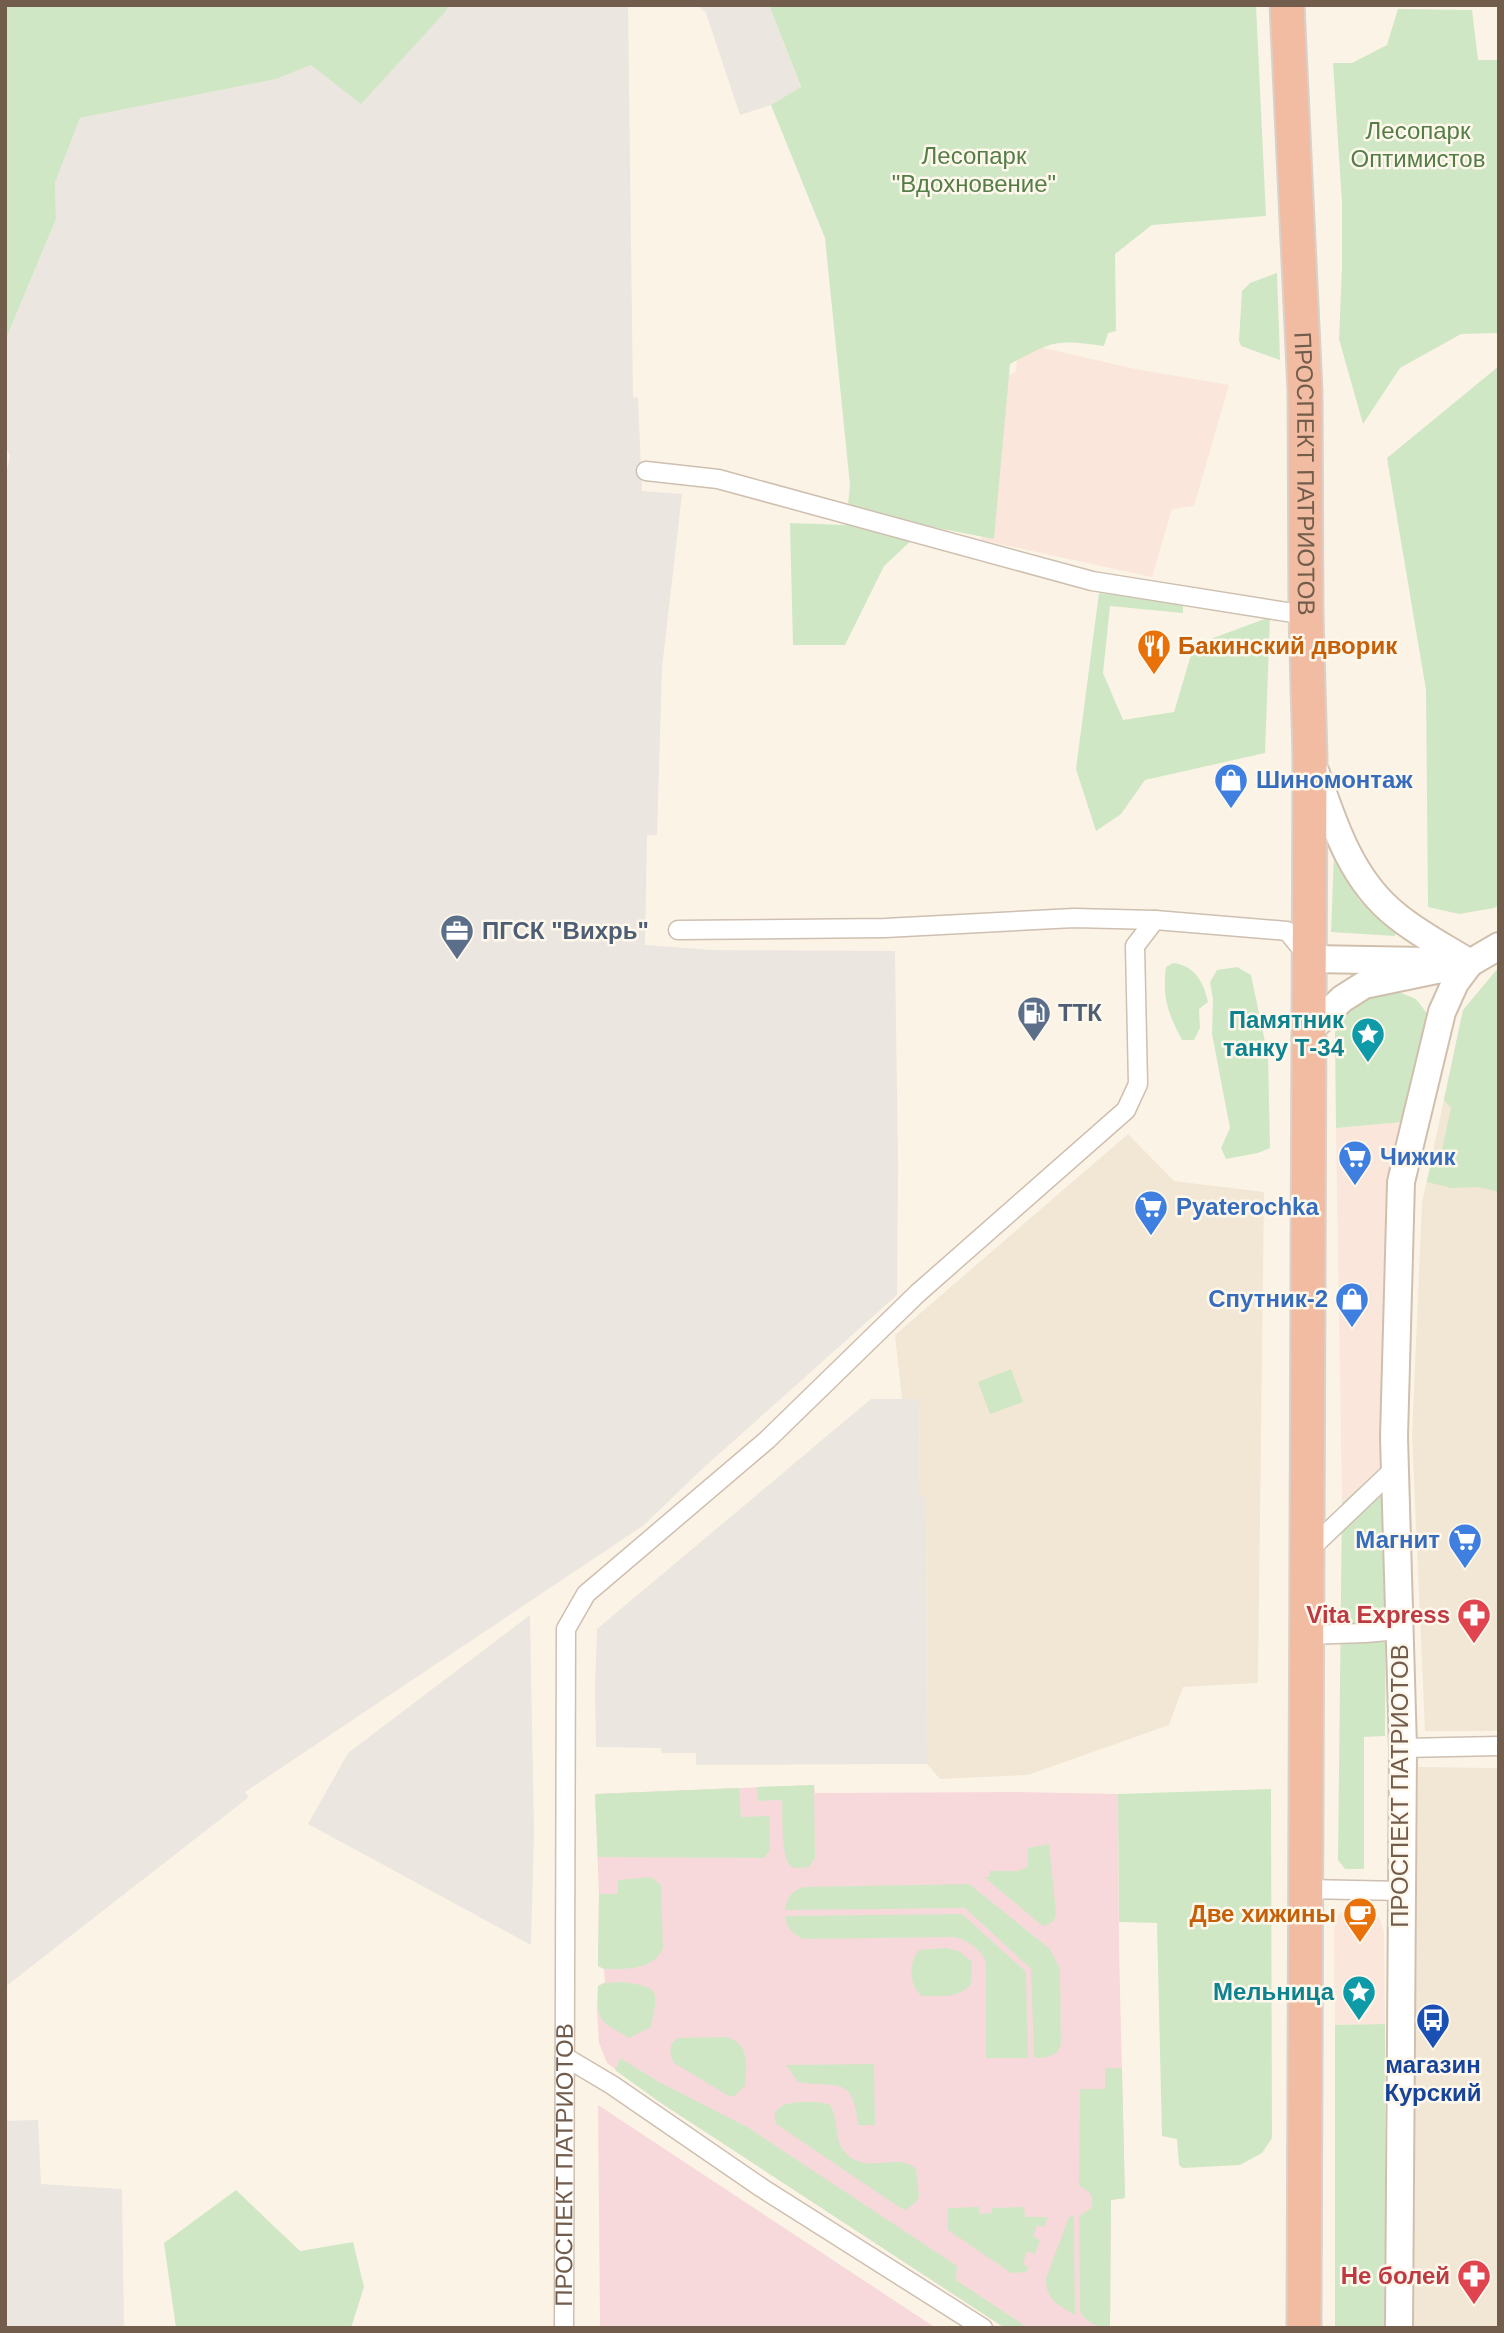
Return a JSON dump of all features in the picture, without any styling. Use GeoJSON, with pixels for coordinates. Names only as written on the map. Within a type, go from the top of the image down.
{"type":"FeatureCollection","features":[{"type":"Feature","properties":{"kind":"highway","name":"ПРОСПЕКТ ПАТРИОТОВ"},"geometry":{"type":"LineString","coordinates":[[1287,5],[1305,391],[1310,757],[1304,2328]]}},
{"type":"Feature","properties":{"kind":"street"},"geometry":{"type":"LineString","coordinates":[[646,471],[718,479],[1092,581],[1306,615]]}},
{"type":"Feature","properties":{"kind":"street"},"geometry":{"type":"LineString","coordinates":[[1310,757],[1342,845],[1357,872],[1397,917],[1470,963]]}},
{"type":"Feature","properties":{"kind":"street"},"geometry":{"type":"LineString","coordinates":[[678,930],[885,928],[1074,918],[1155,920],[1287,931],[1311,959],[1470,963]]}},
{"type":"Feature","properties":{"kind":"street","name":"ПРОСПЕКТ ПАТРИОТОВ"},"geometry":{"type":"LineString","coordinates":[[564,2328],[566,1629],[586,1594],[767,1440],[918,1293],[1126,1110],[1138,1084],[1135,946],[1155,920]]}},
{"type":"Feature","properties":{"kind":"street","name":"ПРОСПЕКТ ПАТРИОТОВ"},"geometry":{"type":"LineString","coordinates":[[1399,2328],[1403,1748],[1394,1469],[1401,1182],[1442,1012],[1455,983],[1470,963],[1499,946]]}},
{"type":"Feature","properties":{"kind":"street"},"geometry":{"type":"LineString","coordinates":[[1310,1030],[1342,999],[1364,985],[1470,963]]}},
{"type":"Feature","properties":{"kind":"street"},"geometry":{"type":"LineString","coordinates":[[1306,1553],[1394,1469]]}},
{"type":"Feature","properties":{"kind":"street"},"geometry":{"type":"LineString","coordinates":[[1306,1635],[1399,1630]]}},
{"type":"Feature","properties":{"kind":"street"},"geometry":{"type":"LineString","coordinates":[[1403,1748],[1499,1746]]}},
{"type":"Feature","properties":{"kind":"street"},"geometry":{"type":"LineString","coordinates":[[1306,1889],[1402,1891]]}},
{"type":"Feature","properties":{"kind":"street"},"geometry":{"type":"LineString","coordinates":[[565,2057],[612,2085],[762,2188],[983,2328]]}},
{"type":"Feature","properties":{"kind":"shaded area"},"geometry":{"type":"Polygon","coordinates":[[[448,5],[628,5],[633,397],[638,398],[642,491],[682,494],[662,668],[657,835],[647,835],[645,945],[712,950],[895,951],[897,1295],[700,1471],[644,1525],[245,1792],[249,1797],[5,1987],[5,478],[10,456],[5,445],[5,341],[56,219],[55,183],[80,118],[276,79],[446,11],[448,5]]]}},
{"type":"Feature","properties":{"kind":"shaded area"},"geometry":{"type":"Polygon","coordinates":[[[697,5],[769,5],[801,88],[771,105],[740,115],[706,13],[697,5]]]}},
{"type":"Feature","properties":{"kind":"shaded area"},"geometry":{"type":"Polygon","coordinates":[[[1018,342],[1130,368],[1229,385],[1194,506],[1172,509],[1152,577],[981,540],[1001,378],[1016,372],[1018,342]]]}},
{"type":"Feature","properties":{"kind":"shaded area"},"geometry":{"type":"Polygon","coordinates":[[[1499,976],[1499,1731],[1425,1731],[1412,1435],[1422,1203],[1461,1019],[1499,976]]]}},
{"type":"Feature","properties":{"kind":"shaded area"},"geometry":{"type":"Polygon","coordinates":[[[1403,1122],[1392,1458],[1342,1503],[1336,1128],[1403,1122]]]}},
{"type":"Feature","properties":{"kind":"shaded area"},"geometry":{"type":"Polygon","coordinates":[[[1128,1134],[1174,1181],[1264,1192],[1258,1683],[1183,1687],[1169,1725],[1028,1775],[940,1779],[927,1764],[926,1497],[920,1496],[919,1399],[902,1399],[895,1335],[1128,1134]]]}},
{"type":"Feature","properties":{"kind":"shaded area"},"geometry":{"type":"Polygon","coordinates":[[[871,1399],[919,1399],[920,1496],[926,1496],[927,1764],[696,1765],[696,1753],[662,1753],[661,1748],[596,1747],[597,1629],[871,1399]]]}},
{"type":"Feature","properties":{"kind":"shaded area"},"geometry":{"type":"Polygon","coordinates":[[[530,1615],[534,1832],[531,1945],[308,1824],[348,1753],[530,1615]]]}},
{"type":"Feature","properties":{"kind":"shaded area"},"geometry":{"type":"Polygon","coordinates":[[[1418,1767],[1499,1768],[1499,2328],[1413,2328],[1418,1767]]]}},
{"type":"Feature","properties":{"kind":"shaded area"},"geometry":{"type":"Polygon","coordinates":[[[814,1785],[815,1793],[1118,1794],[1125,2198],[1111,2200],[1110,2328],[1005,2328],[658,2101],[607,2063],[599,2043],[597,2011],[598,1986],[605,1982],[604,1969],[598,1966],[599,1894],[595,1794],[814,1785]]]}},
{"type":"Feature","properties":{"kind":"shaded area"},"geometry":{"type":"Polygon","coordinates":[[[1350,1906],[1373,1910],[1380,1919],[1384,1932],[1385,2024],[1335,2025],[1334,1930],[1338,1915],[1350,1906]]]}},
{"type":"Feature","properties":{"kind":"shaded area"},"geometry":{"type":"Polygon","coordinates":[[[598,2105],[936,2328],[600,2328],[598,2105]]]}},
{"type":"Feature","properties":{"kind":"shaded area"},"geometry":{"type":"Polygon","coordinates":[[[38,2120],[41,2184],[122,2189],[124,2328],[5,2328],[5,2121],[38,2120]]]}},
{"type":"Feature","properties":{"kind":"green space"},"geometry":{"type":"Polygon","coordinates":[[[5,5],[448,5],[446,11],[361,104],[311,65],[276,79],[80,118],[55,183],[56,219],[5,341],[5,5]]]}},
{"type":"Feature","properties":{"kind":"green space","name":"Лесопарк \"Вдохновение\""},"geometry":{"type":"Polygon","coordinates":[[[769,5],[1256,5],[1266,216],[1152,225],[1115,254],[1116,331],[1108,333],[1104,346],[1055,344],[1036,350],[1010,364],[994,539],[927,526],[884,566],[845,645],[793,645],[790,523],[846,525],[850,485],[825,238],[771,105],[801,87],[769,5]]]}},
{"type":"Feature","properties":{"kind":"green space","name":"Лесопарк Оптимистов"},"geometry":{"type":"Polygon","coordinates":[[[1398,9],[1472,10],[1478,60],[1499,60],[1499,333],[1461,334],[1400,368],[1363,424],[1339,339],[1342,203],[1333,63],[1352,63],[1387,45],[1398,9]]]}},
{"type":"Feature","properties":{"kind":"green space"},"geometry":{"type":"Polygon","coordinates":[[[1277,273],[1280,360],[1241,346],[1239,341],[1242,291],[1250,283],[1277,273]]]}},
{"type":"Feature","properties":{"kind":"green space"},"geometry":{"type":"Polygon","coordinates":[[[1499,366],[1499,905],[1459,914],[1428,907],[1426,690],[1387,458],[1499,366]]]}},
{"type":"Feature","properties":{"kind":"green space"},"geometry":{"type":"Polygon","coordinates":[[[1099,593],[1183,602],[1183,613],[1110,606],[1103,673],[1123,720],[1174,712],[1194,645],[1270,617],[1265,753],[1145,780],[1121,814],[1096,831],[1076,769],[1099,593]]]}},
{"type":"Feature","properties":{"kind":"green space"},"geometry":{"type":"Polygon","coordinates":[[[1334,854],[1359,900],[1396,932],[1395,936],[1331,932],[1334,854]]]}},
{"type":"Feature","properties":{"kind":"green space"},"geometry":{"type":"Polygon","coordinates":[[[1173,963],[1187,967],[1197,976],[1208,1002],[1199,1009],[1200,1028],[1194,1040],[1182,1040],[1167,1005],[1166,967],[1173,963]]]}},
{"type":"Feature","properties":{"kind":"green space"},"geometry":{"type":"Polygon","coordinates":[[[1237,967],[1251,975],[1268,1056],[1270,1148],[1226,1159],[1221,1148],[1230,1128],[1212,1034],[1213,999],[1210,982],[1217,970],[1237,967]]]}},
{"type":"Feature","properties":{"kind":"green space"},"geometry":{"type":"Polygon","coordinates":[[[1499,967],[1499,1192],[1478,1187],[1451,1188],[1427,1182],[1430,1168],[1441,1154],[1451,1108],[1444,1100],[1463,1010],[1499,967]]]}},
{"type":"Feature","properties":{"kind":"green space"},"geometry":{"type":"Polygon","coordinates":[[[1387,987],[1416,999],[1432,1020],[1403,1122],[1336,1128],[1335,1032],[1352,998],[1387,987]]]}},
{"type":"Feature","properties":{"kind":"green space"},"geometry":{"type":"Polygon","coordinates":[[[1011,1369],[1023,1402],[990,1414],[978,1382],[1011,1369]]]}},
{"type":"Feature","properties":{"kind":"green space"},"geometry":{"type":"Polygon","coordinates":[[[1387,1463],[1385,1736],[1364,1737],[1364,1869],[1345,1869],[1338,1860],[1342,1503],[1387,1463]]]}},
{"type":"Feature","properties":{"kind":"green space"},"geometry":{"type":"Polygon","coordinates":[[[814,1785],[815,1858],[809,1867],[794,1868],[788,1863],[784,1847],[782,1800],[758,1801],[757,1787],[814,1785]]]}},
{"type":"Feature","properties":{"kind":"green space"},"geometry":{"type":"Polygon","coordinates":[[[739,1788],[741,1817],[770,1816],[770,1850],[764,1858],[598,1857],[595,1794],[739,1788]]]}},
{"type":"Feature","properties":{"kind":"green space"},"geometry":{"type":"Polygon","coordinates":[[[1271,1789],[1272,2138],[1262,2153],[1240,2165],[1183,2168],[1179,2165],[1177,2139],[1162,2136],[1157,1923],[1119,1922],[1118,1794],[1271,1789]]]}},
{"type":"Feature","properties":{"kind":"green space"},"geometry":{"type":"Polygon","coordinates":[[[1049,1844],[1056,1913],[1054,1921],[1045,1926],[984,1877],[990,1877],[989,1871],[1017,1871],[1028,1867],[1028,1848],[1049,1844]]]}},
{"type":"Feature","properties":{"kind":"green space"},"geometry":{"type":"Polygon","coordinates":[[[651,1877],[661,1885],[663,1948],[653,1961],[646,1965],[621,1969],[604,1969],[598,1966],[599,1894],[618,1894],[618,1880],[651,1877]]]}},
{"type":"Feature","properties":{"kind":"green space"},"geometry":{"type":"Polygon","coordinates":[[[969,1884],[1050,1949],[1060,1969],[1061,2045],[1053,2055],[1034,2058],[1031,1969],[965,1908],[785,1910],[791,1895],[804,1887],[969,1884]]]}},
{"type":"Feature","properties":{"kind":"green space"},"geometry":{"type":"Polygon","coordinates":[[[962,1914],[1026,1972],[1028,2058],[986,2058],[986,1961],[969,1943],[954,1937],[803,1939],[791,1930],[785,1916],[962,1914]]]}},
{"type":"Feature","properties":{"kind":"green space"},"geometry":{"type":"Polygon","coordinates":[[[946,1948],[959,1951],[972,1962],[971,1984],[955,1994],[922,1996],[912,1980],[915,1955],[919,1950],[946,1948]]]}},
{"type":"Feature","properties":{"kind":"green space"},"geometry":{"type":"Polygon","coordinates":[[[621,1982],[644,1986],[654,1992],[655,1998],[651,2027],[629,2038],[605,2023],[598,2007],[598,1986],[621,1982]]]}},
{"type":"Feature","properties":{"kind":"green space"},"geometry":{"type":"Polygon","coordinates":[[[1385,2024],[1385,2328],[1335,2328],[1335,2025],[1385,2024]]]}},
{"type":"Feature","properties":{"kind":"green space"},"geometry":{"type":"Polygon","coordinates":[[[726,2037],[739,2044],[745,2056],[745,2086],[734,2096],[729,2096],[674,2063],[670,2052],[671,2045],[679,2038],[726,2037]]]}},
{"type":"Feature","properties":{"kind":"green space"},"geometry":{"type":"Polygon","coordinates":[[[620,2058],[659,2082],[749,2128],[957,2266],[956,2280],[1028,2328],[1005,2328],[658,2101],[615,2070],[620,2058]]]}},
{"type":"Feature","properties":{"kind":"green space"},"geometry":{"type":"Polygon","coordinates":[[[874,2064],[875,2125],[858,2125],[856,2109],[847,2090],[832,2085],[798,2082],[786,2065],[874,2064]]]}},
{"type":"Feature","properties":{"kind":"green space"},"geometry":{"type":"Polygon","coordinates":[[[1105,2068],[1122,2068],[1125,2198],[1111,2200],[1110,2328],[1092,2324],[1080,2311],[1079,2216],[1091,2208],[1092,2198],[1089,2192],[1079,2186],[1080,2089],[1105,2089],[1105,2068]]]}},
{"type":"Feature","properties":{"kind":"green space"},"geometry":{"type":"Polygon","coordinates":[[[815,2102],[829,2104],[841,2146],[852,2158],[871,2163],[900,2162],[916,2169],[919,2196],[916,2202],[906,2210],[899,2207],[776,2124],[775,2116],[781,2106],[815,2102]]]}},
{"type":"Feature","properties":{"kind":"green space"},"geometry":{"type":"Polygon","coordinates":[[[236,2190],[300,2251],[353,2242],[364,2287],[351,2328],[176,2328],[164,2243],[236,2190]]]}},
{"type":"Feature","properties":{"kind":"green space"},"geometry":{"type":"Polygon","coordinates":[[[979,2207],[979,2214],[992,2213],[992,2208],[1024,2207],[1025,2217],[1048,2217],[1044,2227],[1037,2225],[1033,2237],[1040,2240],[1035,2254],[1027,2251],[1023,2264],[1029,2267],[1026,2272],[1011,2273],[948,2230],[948,2208],[979,2207]]]}},
{"type":"Feature","properties":{"kind":"green space"},"geometry":{"type":"Polygon","coordinates":[[[1074,2216],[1075,2315],[1050,2296],[1046,2285],[1046,2278],[1069,2217],[1074,2216]]]}},
{"type":"Feature","properties":{"kind":"place","name":"Бакинский дворик"},"geometry":{"type":"Point","coordinates":[1154,676]}},
{"type":"Feature","properties":{"kind":"place","name":"Шиномонтаж"},"geometry":{"type":"Point","coordinates":[1231,810]}},
{"type":"Feature","properties":{"kind":"place","name":"ПГСК \"Вихрь\""},"geometry":{"type":"Point","coordinates":[457,961]}},
{"type":"Feature","properties":{"kind":"place","name":"ТТК"},"geometry":{"type":"Point","coordinates":[1034,1043]}},
{"type":"Feature","properties":{"kind":"place","name":"Памятник танку Т-34"},"geometry":{"type":"Point","coordinates":[1368,1064]}},
{"type":"Feature","properties":{"kind":"place","name":"Чижик"},"geometry":{"type":"Point","coordinates":[1355,1187]}},
{"type":"Feature","properties":{"kind":"place","name":"Pyaterochka"},"geometry":{"type":"Point","coordinates":[1151,1237]}},
{"type":"Feature","properties":{"kind":"place","name":"Спутник-2"},"geometry":{"type":"Point","coordinates":[1352,1329]}},
{"type":"Feature","properties":{"kind":"place","name":"Магнит"},"geometry":{"type":"Point","coordinates":[1465,1570]}},
{"type":"Feature","properties":{"kind":"place","name":"Vita Express"},"geometry":{"type":"Point","coordinates":[1474,1645]}},
{"type":"Feature","properties":{"kind":"place","name":"Две хижины"},"geometry":{"type":"Point","coordinates":[1360,1944]}},
{"type":"Feature","properties":{"kind":"place","name":"Мельница"},"geometry":{"type":"Point","coordinates":[1359,2022]}},
{"type":"Feature","properties":{"kind":"place","name":"магазин Курский"},"geometry":{"type":"Point","coordinates":[1433,2050]}},
{"type":"Feature","properties":{"kind":"place","name":"Не болей"},"geometry":{"type":"Point","coordinates":[1474,2306]}}]}
